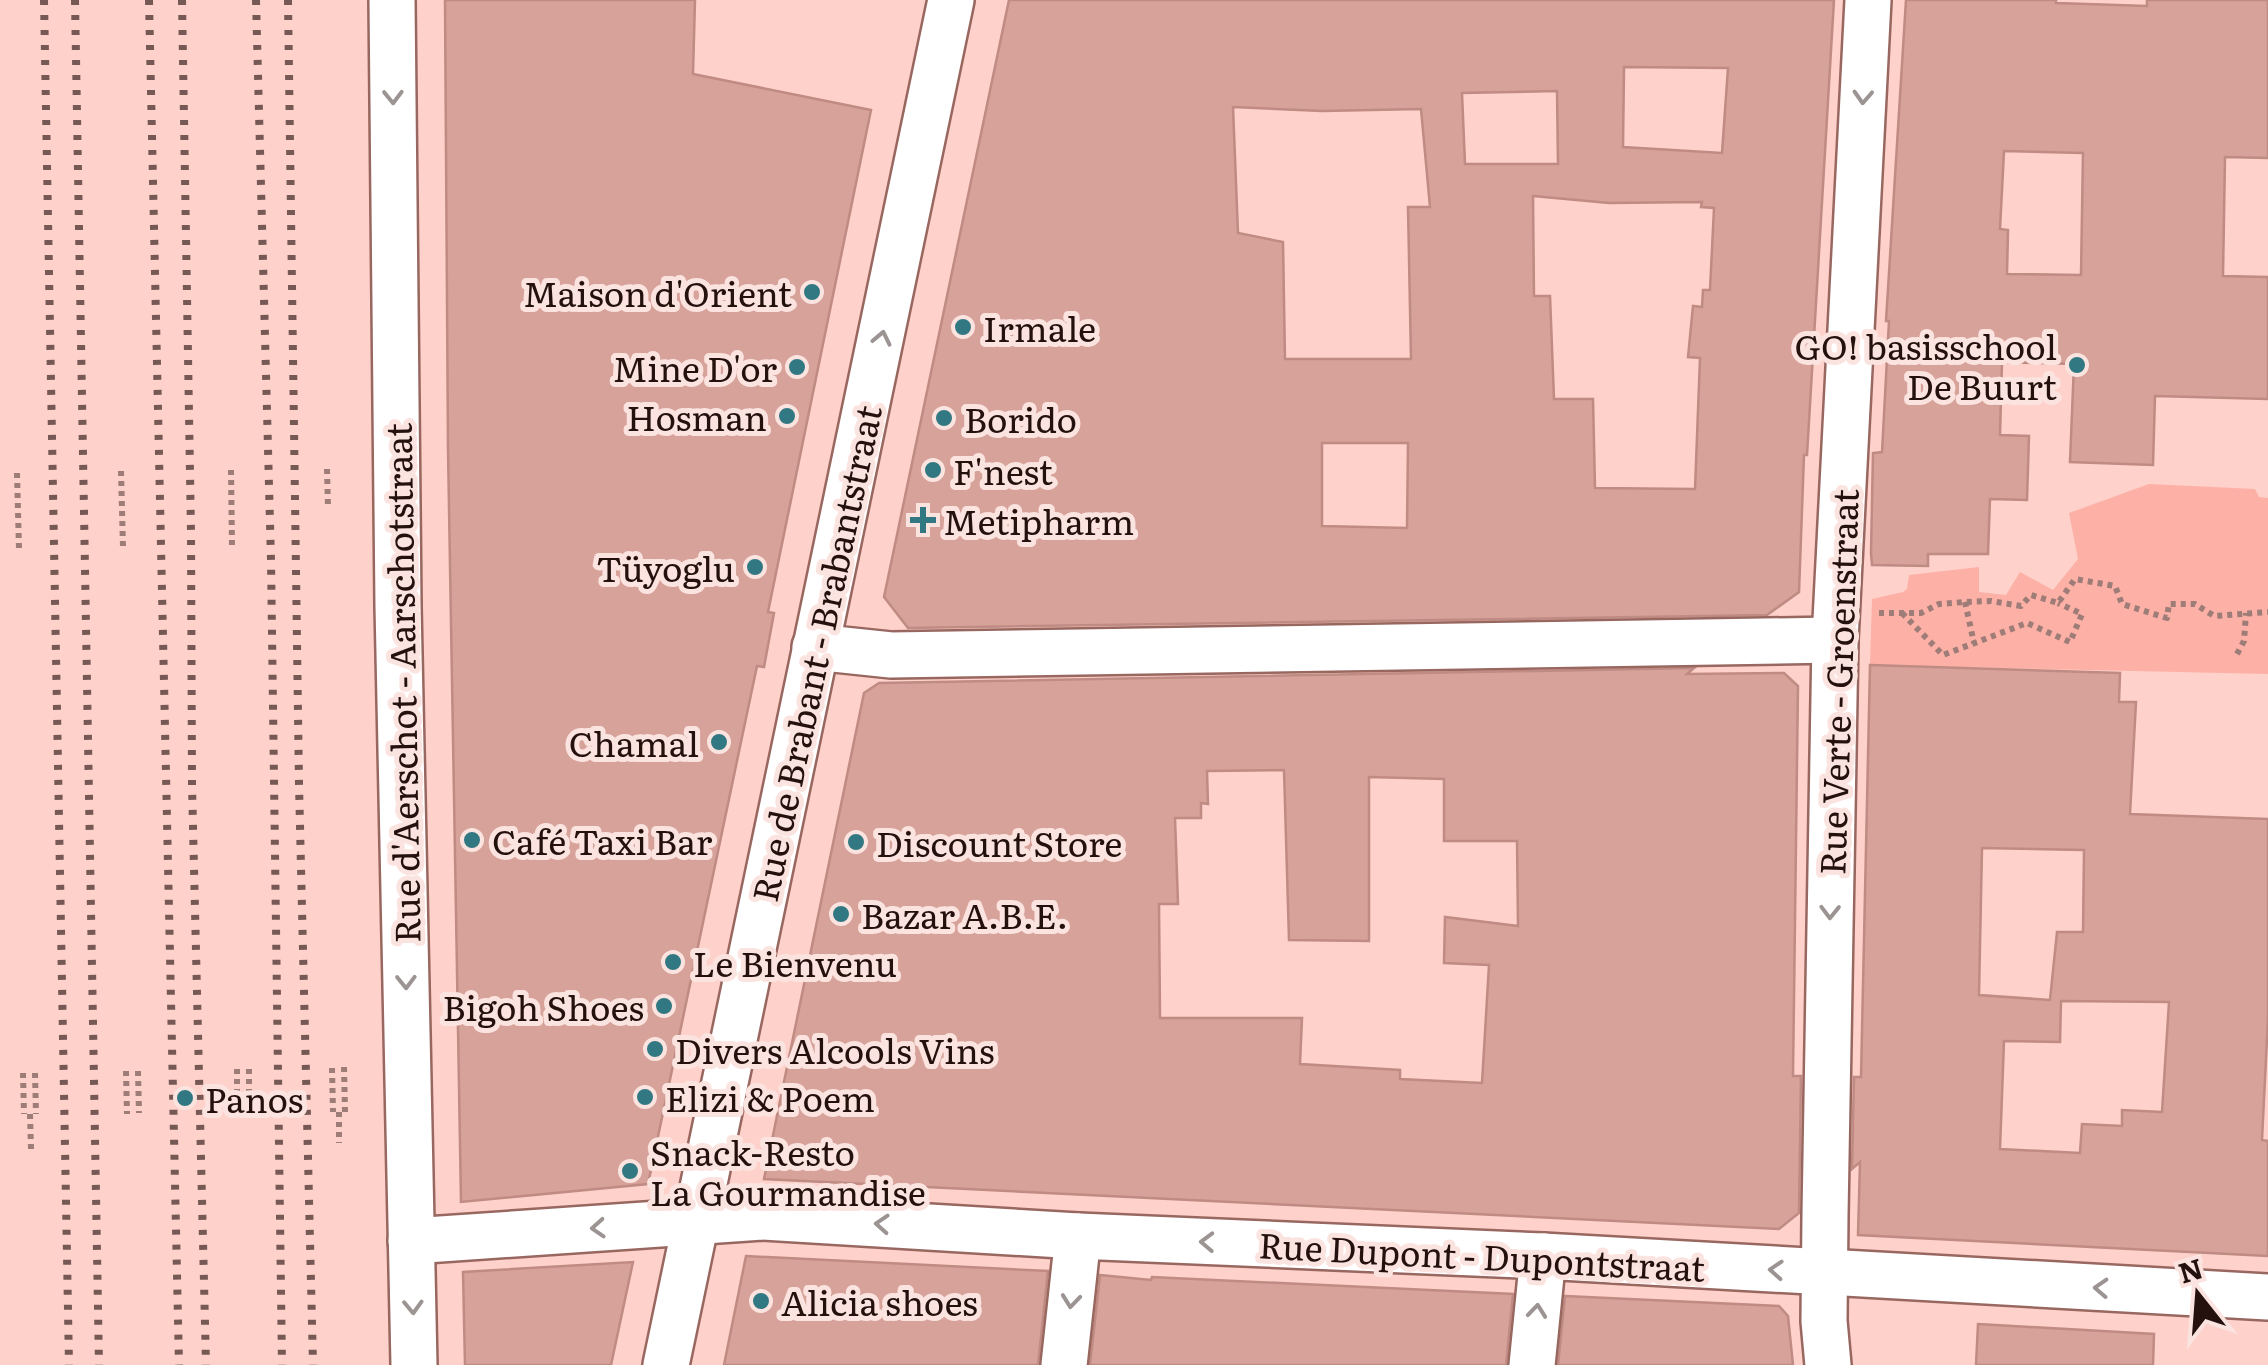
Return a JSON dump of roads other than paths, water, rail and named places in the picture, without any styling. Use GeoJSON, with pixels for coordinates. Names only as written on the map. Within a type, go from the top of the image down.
{"type":"FeatureCollection","features":[{"type":"Feature","properties":{"kind":"street","name":"Rue d'Aerschot - Aarschotstraat"},"geometry":{"type":"LineString","coordinates":[[392,0],[399,626],[414,1365]]}},
{"type":"Feature","properties":{"kind":"street","name":"Rue de Brabant - Brabantstraat"},"geometry":{"type":"LineString","coordinates":[[666,1365],[951,0]]}},
{"type":"Feature","properties":{"kind":"street","name":"Rue Verte - Groenstraat"},"geometry":{"type":"LineString","coordinates":[[1828,1365],[1824,1322],[1836,626],[1868,0]]}},
{"type":"Feature","properties":{"kind":"street"},"geometry":{"type":"LineString","coordinates":[[815,647],[891,655],[1836,626]]}},
{"type":"Feature","properties":{"kind":"street","name":"Rue Dupont - Dupontstraat"},"geometry":{"type":"LineString","coordinates":[[411,1241],[762,1217],[1078,1236],[1543,1256],[2268,1298]]}},
{"type":"Feature","properties":{"kind":"street"},"geometry":{"type":"LineString","coordinates":[[1064,1365],[1078,1236]]}},
{"type":"Feature","properties":{"kind":"street"},"geometry":{"type":"LineString","coordinates":[[1532,1365],[1543,1256]]}},
{"type":"Feature","properties":{"kind":"railway"},"geometry":{"type":"LineString","coordinates":[[44,0],[69,1365]]}},
{"type":"Feature","properties":{"kind":"railway"},"geometry":{"type":"LineString","coordinates":[[75,0],[99,1365]]}},
{"type":"Feature","properties":{"kind":"railway"},"geometry":{"type":"LineString","coordinates":[[149,0],[179,1365]]}},
{"type":"Feature","properties":{"kind":"railway"},"geometry":{"type":"LineString","coordinates":[[182,0],[192,785],[206,1365]]}},
{"type":"Feature","properties":{"kind":"railway"},"geometry":{"type":"LineString","coordinates":[[256,0],[271,560],[282,1365]]}},
{"type":"Feature","properties":{"kind":"railway"},"geometry":{"type":"LineString","coordinates":[[288,0],[299,784],[313,1365]]}},
{"type":"Feature","properties":{"kind":"place","name":"Maison d'Orient"},"geometry":{"type":"Point","coordinates":[812,292]}},
{"type":"Feature","properties":{"kind":"place","name":"Irmale"},"geometry":{"type":"Point","coordinates":[963,327]}},
{"type":"Feature","properties":{"kind":"place","name":"GO! basisschool De Buurt"},"geometry":{"type":"Point","coordinates":[2077,365]}},
{"type":"Feature","properties":{"kind":"place","name":"Mine D'or"},"geometry":{"type":"Point","coordinates":[797,367]}},
{"type":"Feature","properties":{"kind":"place","name":"Hosman"},"geometry":{"type":"Point","coordinates":[787,416]}},
{"type":"Feature","properties":{"kind":"place","name":"Borido"},"geometry":{"type":"Point","coordinates":[944,418]}},
{"type":"Feature","properties":{"kind":"place","name":"F'nest"},"geometry":{"type":"Point","coordinates":[933,470]}},
{"type":"Feature","properties":{"kind":"place","name":"Metipharm"},"geometry":{"type":"Point","coordinates":[923,520]}},
{"type":"Feature","properties":{"kind":"place","name":"Tüyoglu"},"geometry":{"type":"Point","coordinates":[755,567]}},
{"type":"Feature","properties":{"kind":"place","name":"Chamal"},"geometry":{"type":"Point","coordinates":[719,742]}},
{"type":"Feature","properties":{"kind":"place","name":"Café Taxi Bar"},"geometry":{"type":"Point","coordinates":[472,840]}},
{"type":"Feature","properties":{"kind":"place","name":"Discount Store"},"geometry":{"type":"Point","coordinates":[856,842]}},
{"type":"Feature","properties":{"kind":"place","name":"Bazar A.B.E."},"geometry":{"type":"Point","coordinates":[841,914]}},
{"type":"Feature","properties":{"kind":"place","name":"Le Bienvenu"},"geometry":{"type":"Point","coordinates":[673,962]}},
{"type":"Feature","properties":{"kind":"place","name":"Bigoh Shoes"},"geometry":{"type":"Point","coordinates":[664,1006]}},
{"type":"Feature","properties":{"kind":"place","name":"Divers Alcools Vins"},"geometry":{"type":"Point","coordinates":[655,1049]}},
{"type":"Feature","properties":{"kind":"place","name":"Elizi & Poem"},"geometry":{"type":"Point","coordinates":[645,1097]}},
{"type":"Feature","properties":{"kind":"place","name":"Panos"},"geometry":{"type":"Point","coordinates":[185,1098]}},
{"type":"Feature","properties":{"kind":"place","name":"Snack-Resto La Gourmandise"},"geometry":{"type":"Point","coordinates":[630,1171]}},
{"type":"Feature","properties":{"kind":"place","name":"Alicia shoes"},"geometry":{"type":"Point","coordinates":[761,1301]}}]}
